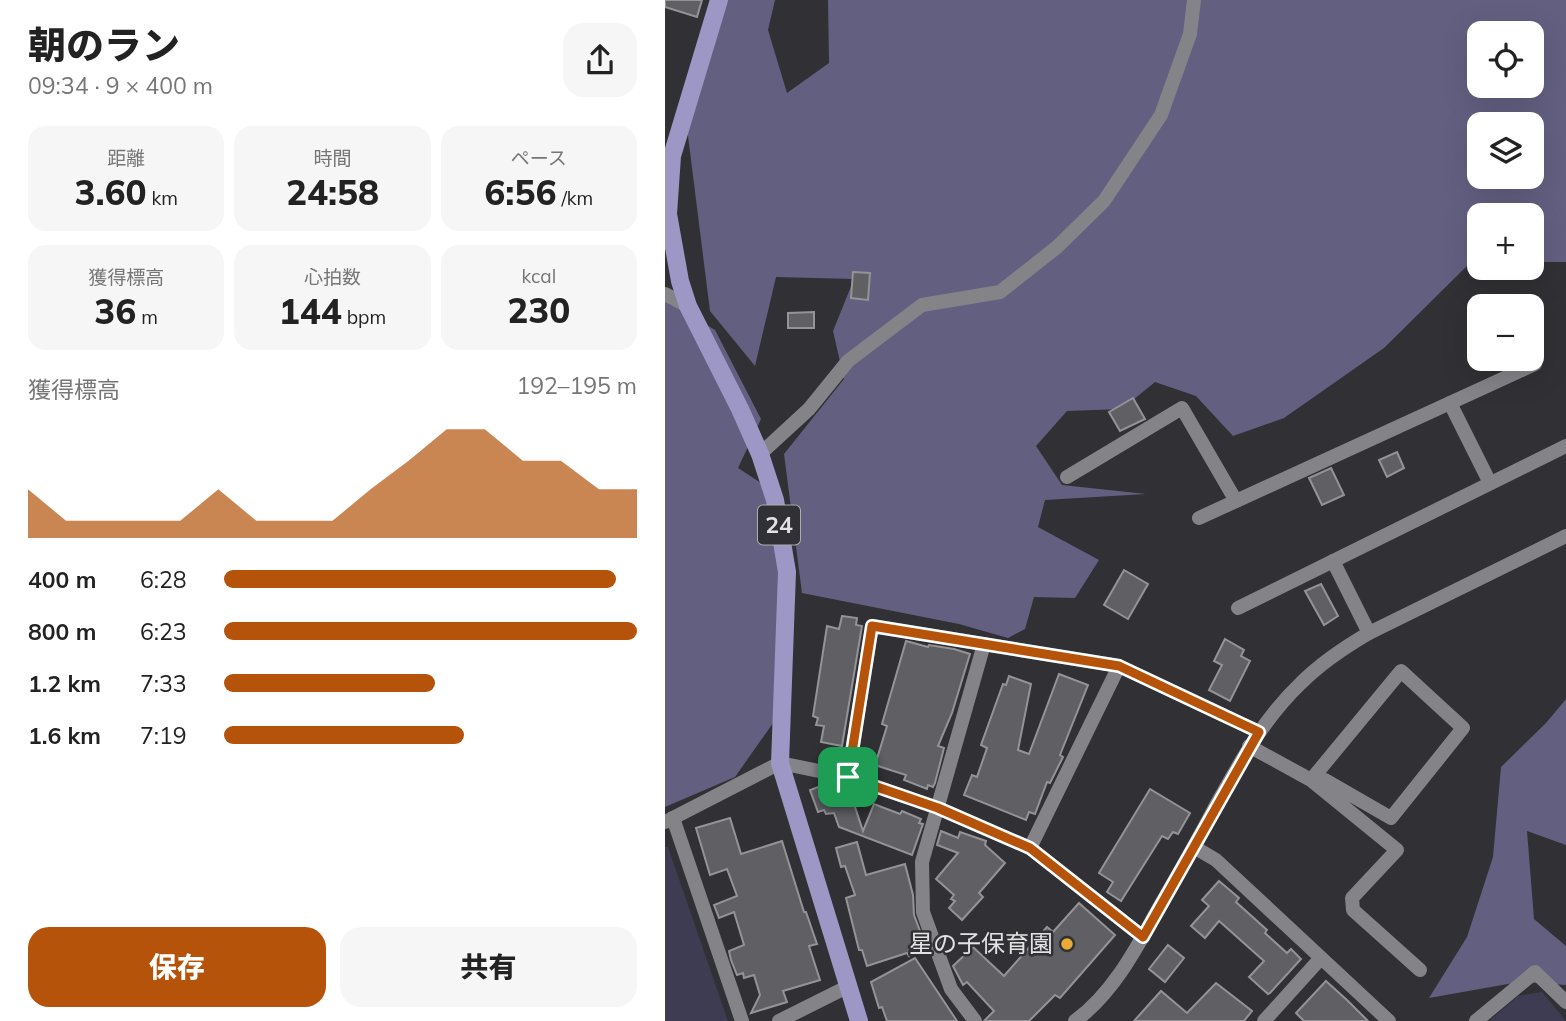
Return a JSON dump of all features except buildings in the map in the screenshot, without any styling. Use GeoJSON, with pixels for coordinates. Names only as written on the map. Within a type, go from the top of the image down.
{"type":"FeatureCollection","features":[{"type":"Feature","properties":{"kind":"main road","name":"24"},"geometry":{"type":"LineString","coordinates":[[719,0],[672,156],[668,215],[680,281],[688,306],[740,409],[760,454],[775,500],[787,572],[780,763],[859,1021]]}},
{"type":"Feature","properties":{"kind":"street"},"geometry":{"type":"LineString","coordinates":[[760,454],[809,410],[848,361],[922,305],[1000,292],[1057,247],[1104,201],[1161,115],[1190,34],[1195,0]]}},
{"type":"Feature","properties":{"kind":"street"},"geometry":{"type":"LineString","coordinates":[[665,294],[688,306]]}},
{"type":"Feature","properties":{"kind":"street"},"geometry":{"type":"LineString","coordinates":[[1199,518],[1520,371]]}},
{"type":"Feature","properties":{"kind":"street"},"geometry":{"type":"LineString","coordinates":[[1450,403],[1490,483]]}},
{"type":"Feature","properties":{"kind":"street"},"geometry":{"type":"LineString","coordinates":[[1067,477],[1182,408],[1236,500]]}},
{"type":"Feature","properties":{"kind":"street"},"geometry":{"type":"LineString","coordinates":[[1238,608],[1566,446]]}},
{"type":"Feature","properties":{"kind":"street"},"geometry":{"type":"LineString","coordinates":[[1085,1018],[1114,982],[1143,937],[1249,746],[1301,682],[1339,651],[1369,633],[1566,536]]}},
{"type":"Feature","properties":{"kind":"street"},"geometry":{"type":"LineString","coordinates":[[1333,561],[1369,633]]}},
{"type":"Feature","properties":{"kind":"street"},"geometry":{"type":"LineString","coordinates":[[848,777],[872,626],[1119,666],[1259,732]]}},
{"type":"Feature","properties":{"kind":"street"},"geometry":{"type":"LineString","coordinates":[[975,1021],[951,989],[923,912],[922,862],[984,644]]}},
{"type":"Feature","properties":{"kind":"street"},"geometry":{"type":"LineString","coordinates":[[1030,848],[1119,666]]}},
{"type":"Feature","properties":{"kind":"street"},"geometry":{"type":"LineString","coordinates":[[1401,671],[1463,728],[1391,818],[1325,780],[1311,780],[1401,671]]}},
{"type":"Feature","properties":{"kind":"street"},"geometry":{"type":"LineString","coordinates":[[1249,746],[1311,780],[1397,850],[1352,898],[1353,909],[1420,970]]}},
{"type":"Feature","properties":{"kind":"street"},"geometry":{"type":"LineString","coordinates":[[742,1021],[669,820],[780,763],[848,777],[938,808],[1030,848],[1143,937]]}},
{"type":"Feature","properties":{"kind":"street"},"geometry":{"type":"LineString","coordinates":[[1194,847],[1216,860],[1389,1021]]}},
{"type":"Feature","properties":{"kind":"street"},"geometry":{"type":"LineString","coordinates":[[1264,1021],[1320,959]]}},
{"type":"Feature","properties":{"kind":"street"},"geometry":{"type":"LineString","coordinates":[[1476,1021],[1535,972],[1566,1002]]}},
{"type":"Feature","properties":{"kind":"street"},"geometry":{"type":"LineString","coordinates":[[779,1021],[848,987]]}},
{"type":"Feature","properties":{"kind":"shaded area"},"geometry":{"type":"Polygon","coordinates":[[[728,0],[775,0],[768,30],[787,93],[829,63],[828,0],[1566,0],[1566,262],[1544,262],[1544,203],[1467,203],[1467,266],[1384,348],[1284,418],[1233,436],[1196,396],[1155,382],[1122,409],[1067,411],[1036,446],[1062,485],[1146,494],[1045,500],[1038,527],[1099,560],[1075,598],[1034,597],[1025,629],[1008,638],[959,624],[802,593],[784,454],[844,379],[833,331],[854,279],[776,277],[755,366],[710,311],[687,128],[728,0]]]}},
{"type":"Feature","properties":{"kind":"shaded area"},"geometry":{"type":"Polygon","coordinates":[[[665,299],[715,330],[761,419],[738,468],[781,496],[785,706],[735,777],[665,807],[665,299]]]}},
{"type":"Feature","properties":{"kind":"shaded area"},"geometry":{"type":"Polygon","coordinates":[[[1566,699],[1566,845],[1527,831],[1534,919],[1566,946],[1566,985],[1519,982],[1429,998],[1467,937],[1493,857],[1501,767],[1546,723],[1566,699]]]}},
{"type":"Feature","properties":{"kind":"shaded area"},"geometry":{"type":"Polygon","coordinates":[[[665,847],[668,847],[728,1021],[665,1021],[665,847]]]}},
{"type":"Feature","properties":{"kind":"shaded area"},"geometry":{"type":"Polygon","coordinates":[[[1542,992],[1566,1021],[1489,1021],[1518,996],[1542,992]]]}},
{"type":"Feature","properties":{"kind":"place","name":"星の子保育園"},"geometry":{"type":"Point","coordinates":[1067,944]}},
{"type":"Feature","properties":{"kind":"route"},"geometry":{"type":"LineString","coordinates":[[872,626],[1119,666],[1259,732],[1143,937],[1030,848],[938,808],[848,777],[872,626]]}}]}
